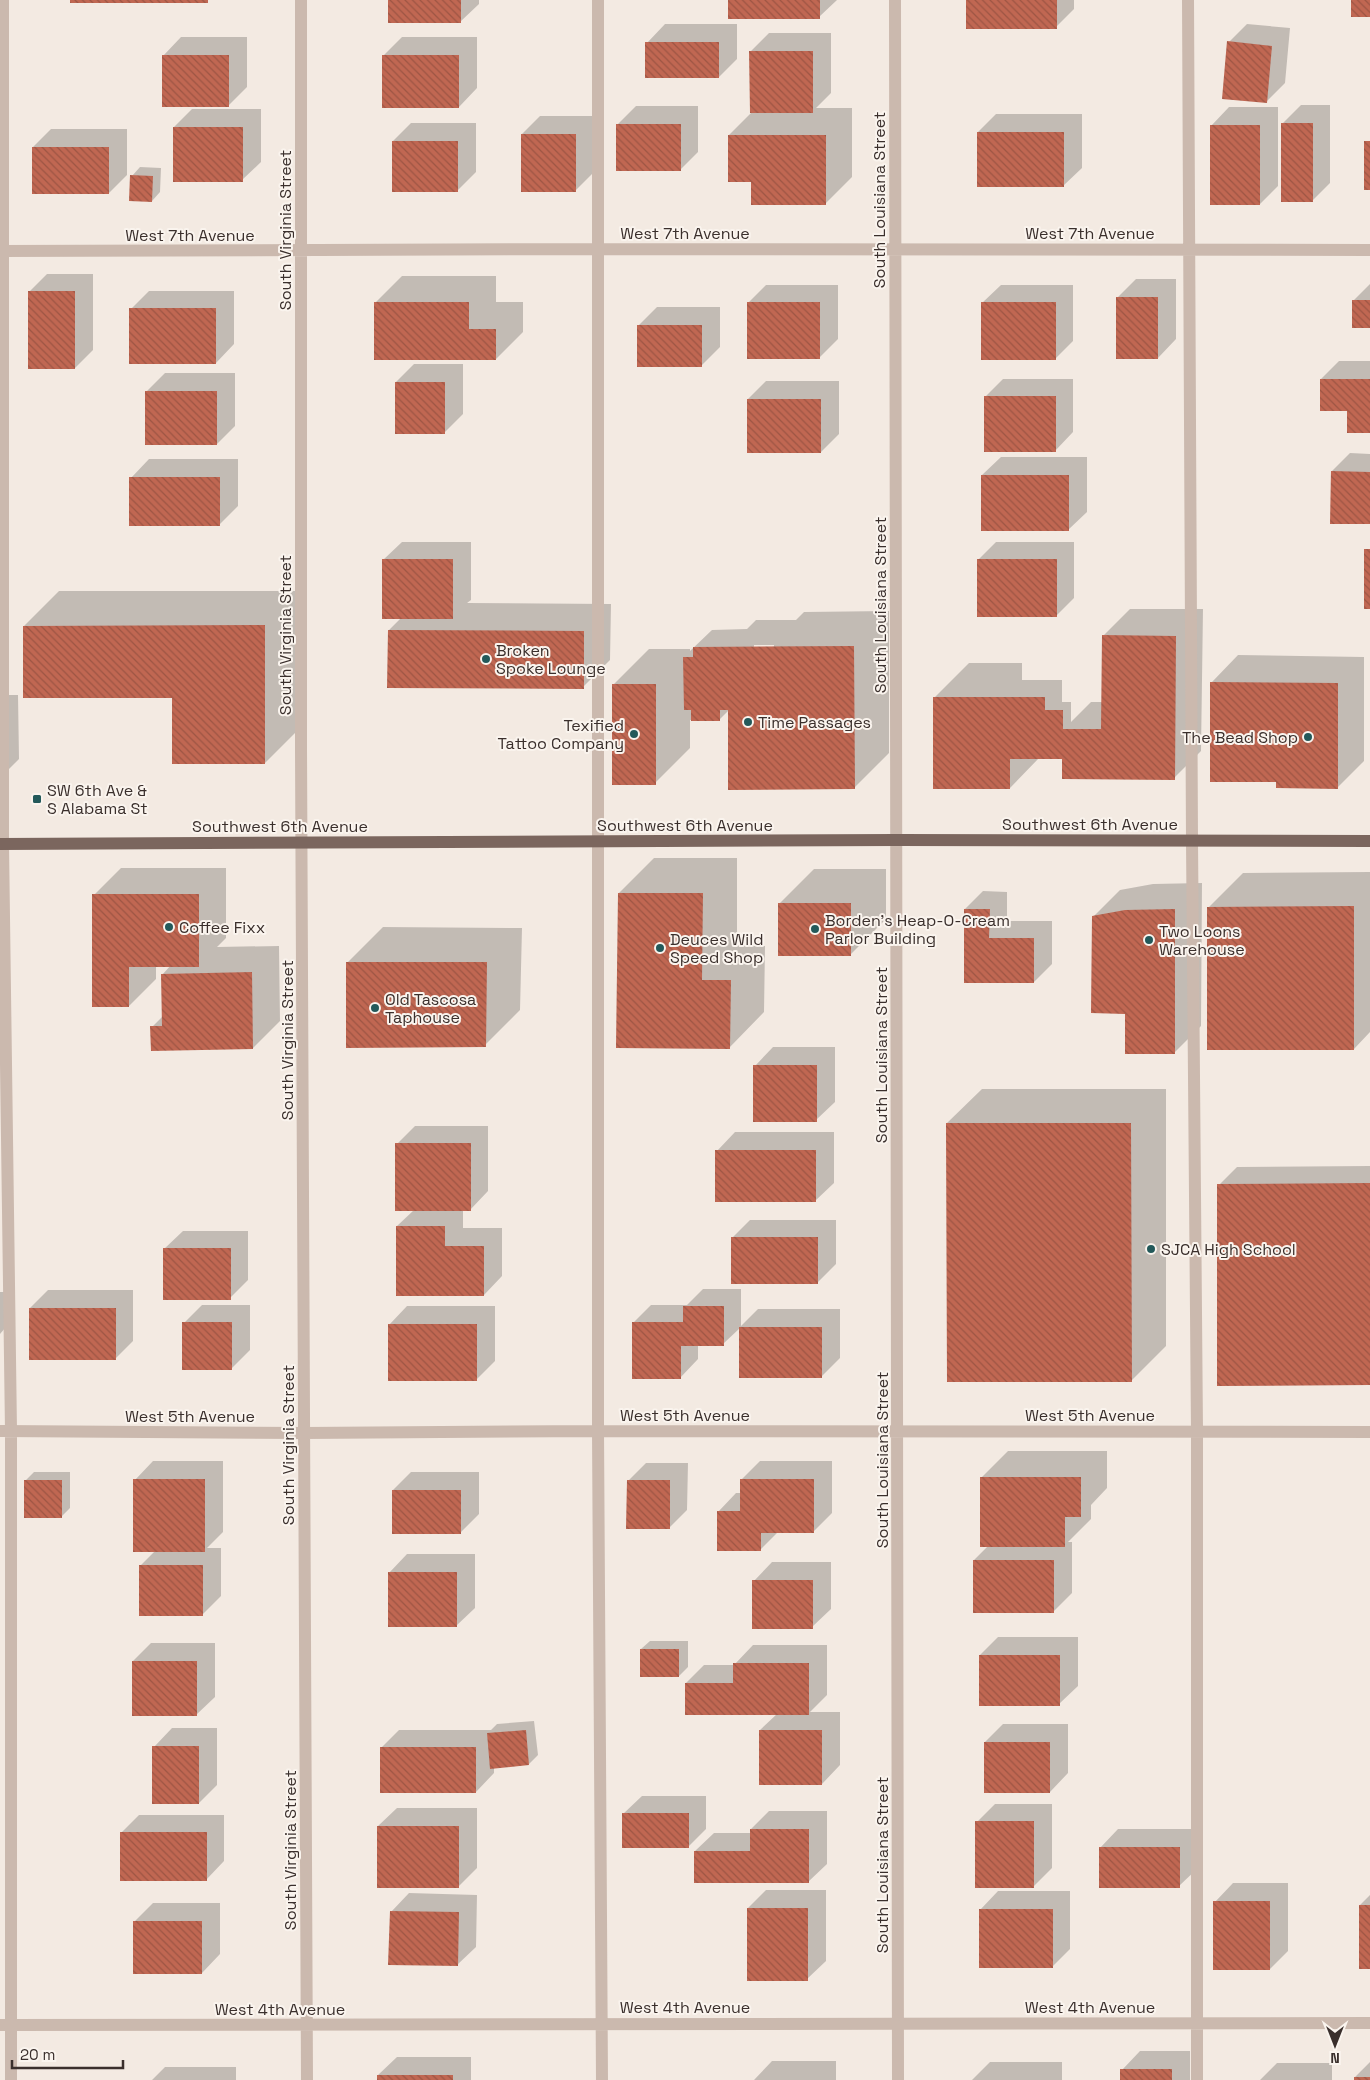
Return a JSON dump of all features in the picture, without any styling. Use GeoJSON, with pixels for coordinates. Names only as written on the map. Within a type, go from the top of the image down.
{"type":"FeatureCollection","features":[{"type":"Feature","properties":{"kind":"main road","name":"Southwest 6th Avenue"},"geometry":{"type":"LineString","coordinates":[[1,844],[897,840],[1370,841]]}},
{"type":"Feature","properties":{"kind":"street"},"geometry":{"type":"LineString","coordinates":[[3,0],[1,844],[5,1431],[5,2025],[11,2080]]}},
{"type":"Feature","properties":{"kind":"street","name":"South Virginia Street"},"geometry":{"type":"LineString","coordinates":[[301,0],[307,2080]]}},
{"type":"Feature","properties":{"kind":"street"},"geometry":{"type":"LineString","coordinates":[[598,0],[598,1431],[602,2080]]}},
{"type":"Feature","properties":{"kind":"street","name":"South Louisiana Street"},"geometry":{"type":"LineString","coordinates":[[895,0],[898,2080]]}},
{"type":"Feature","properties":{"kind":"street"},"geometry":{"type":"LineString","coordinates":[[1188,0],[1197,1431],[1197,2080]]}},
{"type":"Feature","properties":{"kind":"street","name":"West 7th Avenue"},"geometry":{"type":"LineString","coordinates":[[1,251],[599,249],[1370,250]]}},
{"type":"Feature","properties":{"kind":"street","name":"West 5th Avenue"},"geometry":{"type":"LineString","coordinates":[[5,1431],[304,1433],[598,1431],[1370,1432]]}},
{"type":"Feature","properties":{"kind":"street","name":"West 4th Avenue"},"geometry":{"type":"LineString","coordinates":[[5,2025],[307,2026],[602,2023],[1197,2022],[1370,2024]]}},
{"type":"Feature","properties":{"kind":"building"},"geometry":{"type":"Polygon","coordinates":[[[70,0],[208,0],[208,3],[70,3],[70,0]]]}},
{"type":"Feature","properties":{"kind":"building"},"geometry":{"type":"Polygon","coordinates":[[[388,0],[461,0],[461,23],[388,23],[388,0]]]}},
{"type":"Feature","properties":{"kind":"building"},"geometry":{"type":"Polygon","coordinates":[[[728,0],[820,0],[820,19],[728,19],[728,0]]]}},
{"type":"Feature","properties":{"kind":"building"},"geometry":{"type":"Polygon","coordinates":[[[966,0],[1057,0],[1057,29],[966,29],[966,0]]]}},
{"type":"Feature","properties":{"kind":"building"},"geometry":{"type":"Polygon","coordinates":[[[1351,0],[1370,0],[1370,17],[1351,17],[1351,0]]]}},
{"type":"Feature","properties":{"kind":"building"},"geometry":{"type":"Polygon","coordinates":[[[1227,41],[1272,46],[1267,103],[1222,99],[1227,41]]]}},
{"type":"Feature","properties":{"kind":"building"},"geometry":{"type":"Polygon","coordinates":[[[645,42],[719,42],[719,78],[645,78],[645,42]]]}},
{"type":"Feature","properties":{"kind":"building"},"geometry":{"type":"Polygon","coordinates":[[[749,51],[813,51],[813,113],[750,113],[749,51]]]}},
{"type":"Feature","properties":{"kind":"building"},"geometry":{"type":"Polygon","coordinates":[[[162,55],[229,55],[229,107],[162,107],[162,55]]]}},
{"type":"Feature","properties":{"kind":"building"},"geometry":{"type":"Polygon","coordinates":[[[382,55],[459,55],[459,108],[382,108],[382,55]]]}},
{"type":"Feature","properties":{"kind":"building"},"geometry":{"type":"Polygon","coordinates":[[[1281,123],[1313,123],[1313,202],[1281,202],[1281,123]]]}},
{"type":"Feature","properties":{"kind":"building"},"geometry":{"type":"Polygon","coordinates":[[[616,124],[681,124],[681,171],[616,171],[616,124]]]}},
{"type":"Feature","properties":{"kind":"building"},"geometry":{"type":"Polygon","coordinates":[[[1210,125],[1260,125],[1260,205],[1210,205],[1210,125]]]}},
{"type":"Feature","properties":{"kind":"building"},"geometry":{"type":"Polygon","coordinates":[[[173,127],[243,127],[243,182],[173,182],[173,127]]]}},
{"type":"Feature","properties":{"kind":"building"},"geometry":{"type":"Polygon","coordinates":[[[977,132],[1064,132],[1064,187],[977,187],[977,132]]]}},
{"type":"Feature","properties":{"kind":"building"},"geometry":{"type":"Polygon","coordinates":[[[521,134],[576,134],[576,192],[521,192],[521,134]]]}},
{"type":"Feature","properties":{"kind":"building"},"geometry":{"type":"Polygon","coordinates":[[[728,135],[826,135],[826,205],[751,205],[751,182],[728,182],[728,135]]]}},
{"type":"Feature","properties":{"kind":"building"},"geometry":{"type":"Polygon","coordinates":[[[392,141],[458,141],[458,192],[392,192],[392,141]]]}},
{"type":"Feature","properties":{"kind":"building"},"geometry":{"type":"Polygon","coordinates":[[[1364,141],[1370,141],[1370,190],[1364,190],[1364,141]]]}},
{"type":"Feature","properties":{"kind":"building"},"geometry":{"type":"Polygon","coordinates":[[[32,147],[109,147],[109,194],[32,194],[32,147]]]}},
{"type":"Feature","properties":{"kind":"building"},"geometry":{"type":"Polygon","coordinates":[[[130,175],[153,176],[152,202],[129,201],[130,175]]]}},
{"type":"Feature","properties":{"kind":"building"},"geometry":{"type":"Polygon","coordinates":[[[28,291],[75,291],[75,369],[28,369],[28,291]]]}},
{"type":"Feature","properties":{"kind":"building"},"geometry":{"type":"Polygon","coordinates":[[[1116,297],[1158,297],[1158,359],[1116,359],[1116,297]]]}},
{"type":"Feature","properties":{"kind":"building"},"geometry":{"type":"Polygon","coordinates":[[[1352,300],[1370,300],[1370,328],[1352,328],[1352,300]]]}},
{"type":"Feature","properties":{"kind":"building"},"geometry":{"type":"Polygon","coordinates":[[[374,302],[469,302],[469,329],[496,329],[496,360],[374,360],[374,302]]]}},
{"type":"Feature","properties":{"kind":"building"},"geometry":{"type":"Polygon","coordinates":[[[747,302],[820,302],[820,359],[747,359],[747,302]]]}},
{"type":"Feature","properties":{"kind":"building"},"geometry":{"type":"Polygon","coordinates":[[[981,302],[1056,302],[1056,360],[981,360],[981,302]]]}},
{"type":"Feature","properties":{"kind":"building"},"geometry":{"type":"Polygon","coordinates":[[[129,308],[216,308],[216,364],[129,364],[129,308]]]}},
{"type":"Feature","properties":{"kind":"building"},"geometry":{"type":"Polygon","coordinates":[[[637,325],[702,325],[702,367],[637,367],[637,325]]]}},
{"type":"Feature","properties":{"kind":"building"},"geometry":{"type":"Polygon","coordinates":[[[1320,379],[1370,379],[1370,433],[1347,433],[1347,411],[1320,411],[1320,379]]]}},
{"type":"Feature","properties":{"kind":"building"},"geometry":{"type":"Polygon","coordinates":[[[395,382],[445,382],[445,434],[395,434],[395,382]]]}},
{"type":"Feature","properties":{"kind":"building"},"geometry":{"type":"Polygon","coordinates":[[[145,391],[217,391],[217,445],[145,445],[145,391]]]}},
{"type":"Feature","properties":{"kind":"building"},"geometry":{"type":"Polygon","coordinates":[[[984,396],[1056,396],[1056,452],[984,452],[984,396]]]}},
{"type":"Feature","properties":{"kind":"building"},"geometry":{"type":"Polygon","coordinates":[[[747,399],[821,399],[821,453],[747,453],[747,399]]]}},
{"type":"Feature","properties":{"kind":"building"},"geometry":{"type":"Polygon","coordinates":[[[1331,471],[1370,472],[1370,524],[1330,524],[1331,471]]]}},
{"type":"Feature","properties":{"kind":"building"},"geometry":{"type":"Polygon","coordinates":[[[981,475],[1069,475],[1069,531],[981,531],[981,475]]]}},
{"type":"Feature","properties":{"kind":"building"},"geometry":{"type":"Polygon","coordinates":[[[129,477],[220,477],[220,526],[129,526],[129,477]]]}},
{"type":"Feature","properties":{"kind":"building"},"geometry":{"type":"Polygon","coordinates":[[[1364,549],[1370,549],[1370,609],[1364,609],[1364,549]]]}},
{"type":"Feature","properties":{"kind":"building"},"geometry":{"type":"Polygon","coordinates":[[[382,559],[453,559],[453,619],[382,619],[382,559]]]}},
{"type":"Feature","properties":{"kind":"building"},"geometry":{"type":"Polygon","coordinates":[[[977,559],[1057,559],[1057,617],[977,617],[977,559]]]}},
{"type":"Feature","properties":{"kind":"building"},"geometry":{"type":"Polygon","coordinates":[[[265,625],[265,764],[172,764],[172,698],[23,698],[23,626],[265,625]]]}},
{"type":"Feature","properties":{"kind":"building","name":"Broken Spoke Lounge"},"geometry":{"type":"Polygon","coordinates":[[[388,630],[584,631],[584,689],[387,688],[388,630]]]}},
{"type":"Feature","properties":{"kind":"building"},"geometry":{"type":"Polygon","coordinates":[[[1102,635],[1176,636],[1175,780],[1062,779],[1062,759],[1010,759],[1010,789],[933,789],[933,697],[1045,697],[1045,710],[1063,710],[1063,729],[1101,729],[1102,635]]]}},
{"type":"Feature","properties":{"kind":"building"},"geometry":{"type":"Polygon","coordinates":[[[854,646],[855,789],[728,790],[728,710],[720,710],[720,721],[691,721],[691,710],[684,710],[683,657],[693,657],[693,647],[854,646]]]}},
{"type":"Feature","properties":{"kind":"building"},"geometry":{"type":"Polygon","coordinates":[[[1210,682],[1338,683],[1338,789],[1276,788],[1276,782],[1210,782],[1210,682]]]}},
{"type":"Feature","properties":{"kind":"building"},"geometry":{"type":"Polygon","coordinates":[[[612,684],[656,684],[656,785],[612,785],[612,684]]]}},
{"type":"Feature","properties":{"kind":"building"},"geometry":{"type":"Polygon","coordinates":[[[618,893],[703,893],[702,980],[731,980],[730,1049],[616,1048],[618,893]]]}},
{"type":"Feature","properties":{"kind":"building"},"geometry":{"type":"Polygon","coordinates":[[[92,894],[199,894],[199,967],[129,967],[129,1007],[92,1007],[92,894]]]}},
{"type":"Feature","properties":{"kind":"building","name":"Borden's Heap-O-Cream Parlor Building"},"geometry":{"type":"Polygon","coordinates":[[[778,903],[851,903],[851,956],[778,956],[778,903]]]}},
{"type":"Feature","properties":{"kind":"building"},"geometry":{"type":"Polygon","coordinates":[[[1354,906],[1354,1050],[1207,1050],[1207,907],[1354,906]]]}},
{"type":"Feature","properties":{"kind":"building"},"geometry":{"type":"Polygon","coordinates":[[[964,909],[990,909],[989,938],[1034,938],[1034,983],[964,983],[964,909]]]}},
{"type":"Feature","properties":{"kind":"building"},"geometry":{"type":"Polygon","coordinates":[[[1175,909],[1175,1054],[1125,1054],[1125,1014],[1091,1013],[1092,916],[1125,910],[1175,909]]]}},
{"type":"Feature","properties":{"kind":"building"},"geometry":{"type":"Polygon","coordinates":[[[346,962],[487,962],[486,1047],[346,1048],[346,962]]]}},
{"type":"Feature","properties":{"kind":"building"},"geometry":{"type":"Polygon","coordinates":[[[252,972],[253,1049],[151,1051],[150,1026],[162,1026],[161,974],[252,972]]]}},
{"type":"Feature","properties":{"kind":"building"},"geometry":{"type":"Polygon","coordinates":[[[753,1065],[817,1065],[817,1122],[753,1122],[753,1065]]]}},
{"type":"Feature","properties":{"kind":"building"},"geometry":{"type":"Polygon","coordinates":[[[946,1123],[1131,1123],[1132,1382],[947,1382],[946,1123]]]}},
{"type":"Feature","properties":{"kind":"building"},"geometry":{"type":"Polygon","coordinates":[[[395,1143],[471,1143],[471,1211],[395,1211],[395,1143]]]}},
{"type":"Feature","properties":{"kind":"building"},"geometry":{"type":"Polygon","coordinates":[[[715,1150],[816,1150],[816,1202],[715,1202],[715,1150]]]}},
{"type":"Feature","properties":{"kind":"building","name":"SJCA High School"},"geometry":{"type":"Polygon","coordinates":[[[1370,1183],[1370,1385],[1217,1386],[1217,1184],[1370,1183]]]}},
{"type":"Feature","properties":{"kind":"building"},"geometry":{"type":"Polygon","coordinates":[[[396,1226],[445,1226],[445,1246],[484,1246],[484,1296],[396,1296],[396,1226]]]}},
{"type":"Feature","properties":{"kind":"building"},"geometry":{"type":"Polygon","coordinates":[[[731,1237],[818,1237],[818,1284],[731,1284],[731,1237]]]}},
{"type":"Feature","properties":{"kind":"building"},"geometry":{"type":"Polygon","coordinates":[[[163,1248],[231,1248],[231,1300],[163,1300],[163,1248]]]}},
{"type":"Feature","properties":{"kind":"building"},"geometry":{"type":"Polygon","coordinates":[[[683,1306],[724,1306],[724,1346],[681,1346],[681,1379],[632,1379],[632,1322],[683,1322],[683,1306]]]}},
{"type":"Feature","properties":{"kind":"building"},"geometry":{"type":"Polygon","coordinates":[[[29,1308],[116,1308],[116,1360],[29,1360],[29,1308]]]}},
{"type":"Feature","properties":{"kind":"building"},"geometry":{"type":"Polygon","coordinates":[[[182,1322],[232,1322],[232,1370],[182,1370],[182,1322]]]}},
{"type":"Feature","properties":{"kind":"building"},"geometry":{"type":"Polygon","coordinates":[[[388,1324],[477,1324],[477,1381],[388,1381],[388,1324]]]}},
{"type":"Feature","properties":{"kind":"building"},"geometry":{"type":"Polygon","coordinates":[[[739,1327],[822,1327],[822,1378],[739,1378],[739,1327]]]}},
{"type":"Feature","properties":{"kind":"building"},"geometry":{"type":"Polygon","coordinates":[[[980,1477],[1081,1477],[1081,1517],[1065,1517],[1065,1547],[980,1547],[980,1477]]]}},
{"type":"Feature","properties":{"kind":"building"},"geometry":{"type":"Polygon","coordinates":[[[133,1479],[205,1479],[205,1552],[133,1552],[133,1479]]]}},
{"type":"Feature","properties":{"kind":"building"},"geometry":{"type":"Polygon","coordinates":[[[740,1479],[814,1479],[814,1533],[761,1533],[761,1551],[717,1551],[717,1511],[740,1511],[740,1479]]]}},
{"type":"Feature","properties":{"kind":"building"},"geometry":{"type":"Polygon","coordinates":[[[24,1480],[62,1480],[62,1518],[24,1518],[24,1480]]]}},
{"type":"Feature","properties":{"kind":"building"},"geometry":{"type":"Polygon","coordinates":[[[627,1480],[670,1480],[670,1529],[626,1529],[627,1480]]]}},
{"type":"Feature","properties":{"kind":"building"},"geometry":{"type":"Polygon","coordinates":[[[392,1490],[461,1490],[461,1534],[392,1534],[392,1490]]]}},
{"type":"Feature","properties":{"kind":"building"},"geometry":{"type":"Polygon","coordinates":[[[973,1560],[1054,1560],[1054,1613],[973,1613],[973,1560]]]}},
{"type":"Feature","properties":{"kind":"building"},"geometry":{"type":"Polygon","coordinates":[[[139,1565],[203,1565],[203,1616],[139,1616],[139,1565]]]}},
{"type":"Feature","properties":{"kind":"building"},"geometry":{"type":"Polygon","coordinates":[[[388,1572],[457,1572],[457,1627],[388,1627],[388,1572]]]}},
{"type":"Feature","properties":{"kind":"building"},"geometry":{"type":"Polygon","coordinates":[[[752,1580],[813,1580],[813,1629],[752,1629],[752,1580]]]}},
{"type":"Feature","properties":{"kind":"building"},"geometry":{"type":"Polygon","coordinates":[[[640,1649],[679,1649],[679,1677],[640,1677],[640,1649]]]}},
{"type":"Feature","properties":{"kind":"building"},"geometry":{"type":"Polygon","coordinates":[[[979,1655],[1060,1655],[1060,1706],[979,1706],[979,1655]]]}},
{"type":"Feature","properties":{"kind":"building"},"geometry":{"type":"Polygon","coordinates":[[[132,1661],[197,1661],[197,1716],[132,1716],[132,1661]]]}},
{"type":"Feature","properties":{"kind":"building"},"geometry":{"type":"Polygon","coordinates":[[[733,1663],[809,1663],[809,1715],[685,1715],[685,1683],[733,1683],[733,1663]]]}},
{"type":"Feature","properties":{"kind":"building"},"geometry":{"type":"Polygon","coordinates":[[[526,1730],[529,1765],[490,1769],[487,1733],[526,1730]]]}},
{"type":"Feature","properties":{"kind":"building"},"geometry":{"type":"Polygon","coordinates":[[[759,1730],[822,1730],[822,1785],[759,1785],[759,1730]]]}},
{"type":"Feature","properties":{"kind":"building"},"geometry":{"type":"Polygon","coordinates":[[[984,1742],[1050,1742],[1050,1793],[984,1793],[984,1742]]]}},
{"type":"Feature","properties":{"kind":"building"},"geometry":{"type":"Polygon","coordinates":[[[152,1746],[199,1746],[199,1804],[152,1804],[152,1746]]]}},
{"type":"Feature","properties":{"kind":"building"},"geometry":{"type":"Polygon","coordinates":[[[380,1747],[476,1747],[476,1793],[380,1793],[380,1747]]]}},
{"type":"Feature","properties":{"kind":"building"},"geometry":{"type":"Polygon","coordinates":[[[622,1813],[689,1813],[689,1848],[622,1848],[622,1813]]]}},
{"type":"Feature","properties":{"kind":"building"},"geometry":{"type":"Polygon","coordinates":[[[975,1821],[1034,1821],[1034,1888],[975,1888],[975,1821]]]}},
{"type":"Feature","properties":{"kind":"building"},"geometry":{"type":"Polygon","coordinates":[[[377,1826],[459,1826],[459,1888],[377,1888],[377,1826]]]}},
{"type":"Feature","properties":{"kind":"building"},"geometry":{"type":"Polygon","coordinates":[[[750,1829],[809,1829],[809,1883],[694,1883],[694,1851],[750,1851],[750,1829]]]}},
{"type":"Feature","properties":{"kind":"building"},"geometry":{"type":"Polygon","coordinates":[[[120,1832],[207,1832],[207,1881],[120,1881],[120,1832]]]}},
{"type":"Feature","properties":{"kind":"building"},"geometry":{"type":"Polygon","coordinates":[[[1099,1847],[1180,1847],[1180,1888],[1099,1888],[1099,1847]]]}},
{"type":"Feature","properties":{"kind":"building"},"geometry":{"type":"Polygon","coordinates":[[[1213,1901],[1270,1901],[1270,1970],[1213,1970],[1213,1901]]]}},
{"type":"Feature","properties":{"kind":"building"},"geometry":{"type":"Polygon","coordinates":[[[1359,1905],[1370,1905],[1370,1969],[1359,1969],[1359,1905]]]}},
{"type":"Feature","properties":{"kind":"building"},"geometry":{"type":"Polygon","coordinates":[[[747,1908],[808,1908],[808,1981],[747,1981],[747,1908]]]}},
{"type":"Feature","properties":{"kind":"building"},"geometry":{"type":"Polygon","coordinates":[[[979,1909],[1053,1909],[1053,1968],[979,1968],[979,1909]]]}},
{"type":"Feature","properties":{"kind":"building"},"geometry":{"type":"Polygon","coordinates":[[[390,1911],[459,1912],[458,1966],[388,1965],[390,1911]]]}},
{"type":"Feature","properties":{"kind":"building"},"geometry":{"type":"Polygon","coordinates":[[[133,1921],[202,1921],[202,1974],[133,1974],[133,1921]]]}},
{"type":"Feature","properties":{"kind":"building"},"geometry":{"type":"Polygon","coordinates":[[[1120,2069],[1172,2069],[1172,2080],[1120,2080],[1120,2069]]]}},
{"type":"Feature","properties":{"kind":"building"},"geometry":{"type":"Polygon","coordinates":[[[377,2075],[453,2075],[453,2080],[377,2080],[377,2075]]]}},
{"type":"Feature","properties":{"kind":"building"},"geometry":{"type":"Polygon","coordinates":[[[1354,2077],[1370,2077],[1370,2080],[1354,2080],[1354,2077]]]}},
{"type":"Feature","properties":{"kind":"place","name":"Broken Spoke Lounge"},"geometry":{"type":"Point","coordinates":[486,659]}},
{"type":"Feature","properties":{"kind":"place","name":"Time Passages"},"geometry":{"type":"Point","coordinates":[748,722]}},
{"type":"Feature","properties":{"kind":"place","name":"Texified Tattoo Company"},"geometry":{"type":"Point","coordinates":[634,734]}},
{"type":"Feature","properties":{"kind":"place","name":"The Bead Shop"},"geometry":{"type":"Point","coordinates":[1308,737]}},
{"type":"Feature","properties":{"kind":"place","name":"SW 6th Ave & S Alabama St"},"geometry":{"type":"Point","coordinates":[37,799]}},
{"type":"Feature","properties":{"kind":"place","name":"Coffee Fixx"},"geometry":{"type":"Point","coordinates":[169,927]}},
{"type":"Feature","properties":{"kind":"place","name":"Borden's Heap-O-Cream Parlor Building"},"geometry":{"type":"Point","coordinates":[815,929]}},
{"type":"Feature","properties":{"kind":"place","name":"Two Loons Warehouse"},"geometry":{"type":"Point","coordinates":[1149,940]}},
{"type":"Feature","properties":{"kind":"place","name":"Deuces Wild Speed Shop"},"geometry":{"type":"Point","coordinates":[660,948]}},
{"type":"Feature","properties":{"kind":"place","name":"Old Tascosa Taphouse"},"geometry":{"type":"Point","coordinates":[375,1008]}},
{"type":"Feature","properties":{"kind":"place","name":"SJCA High School"},"geometry":{"type":"Point","coordinates":[1151,1249]}}]}
